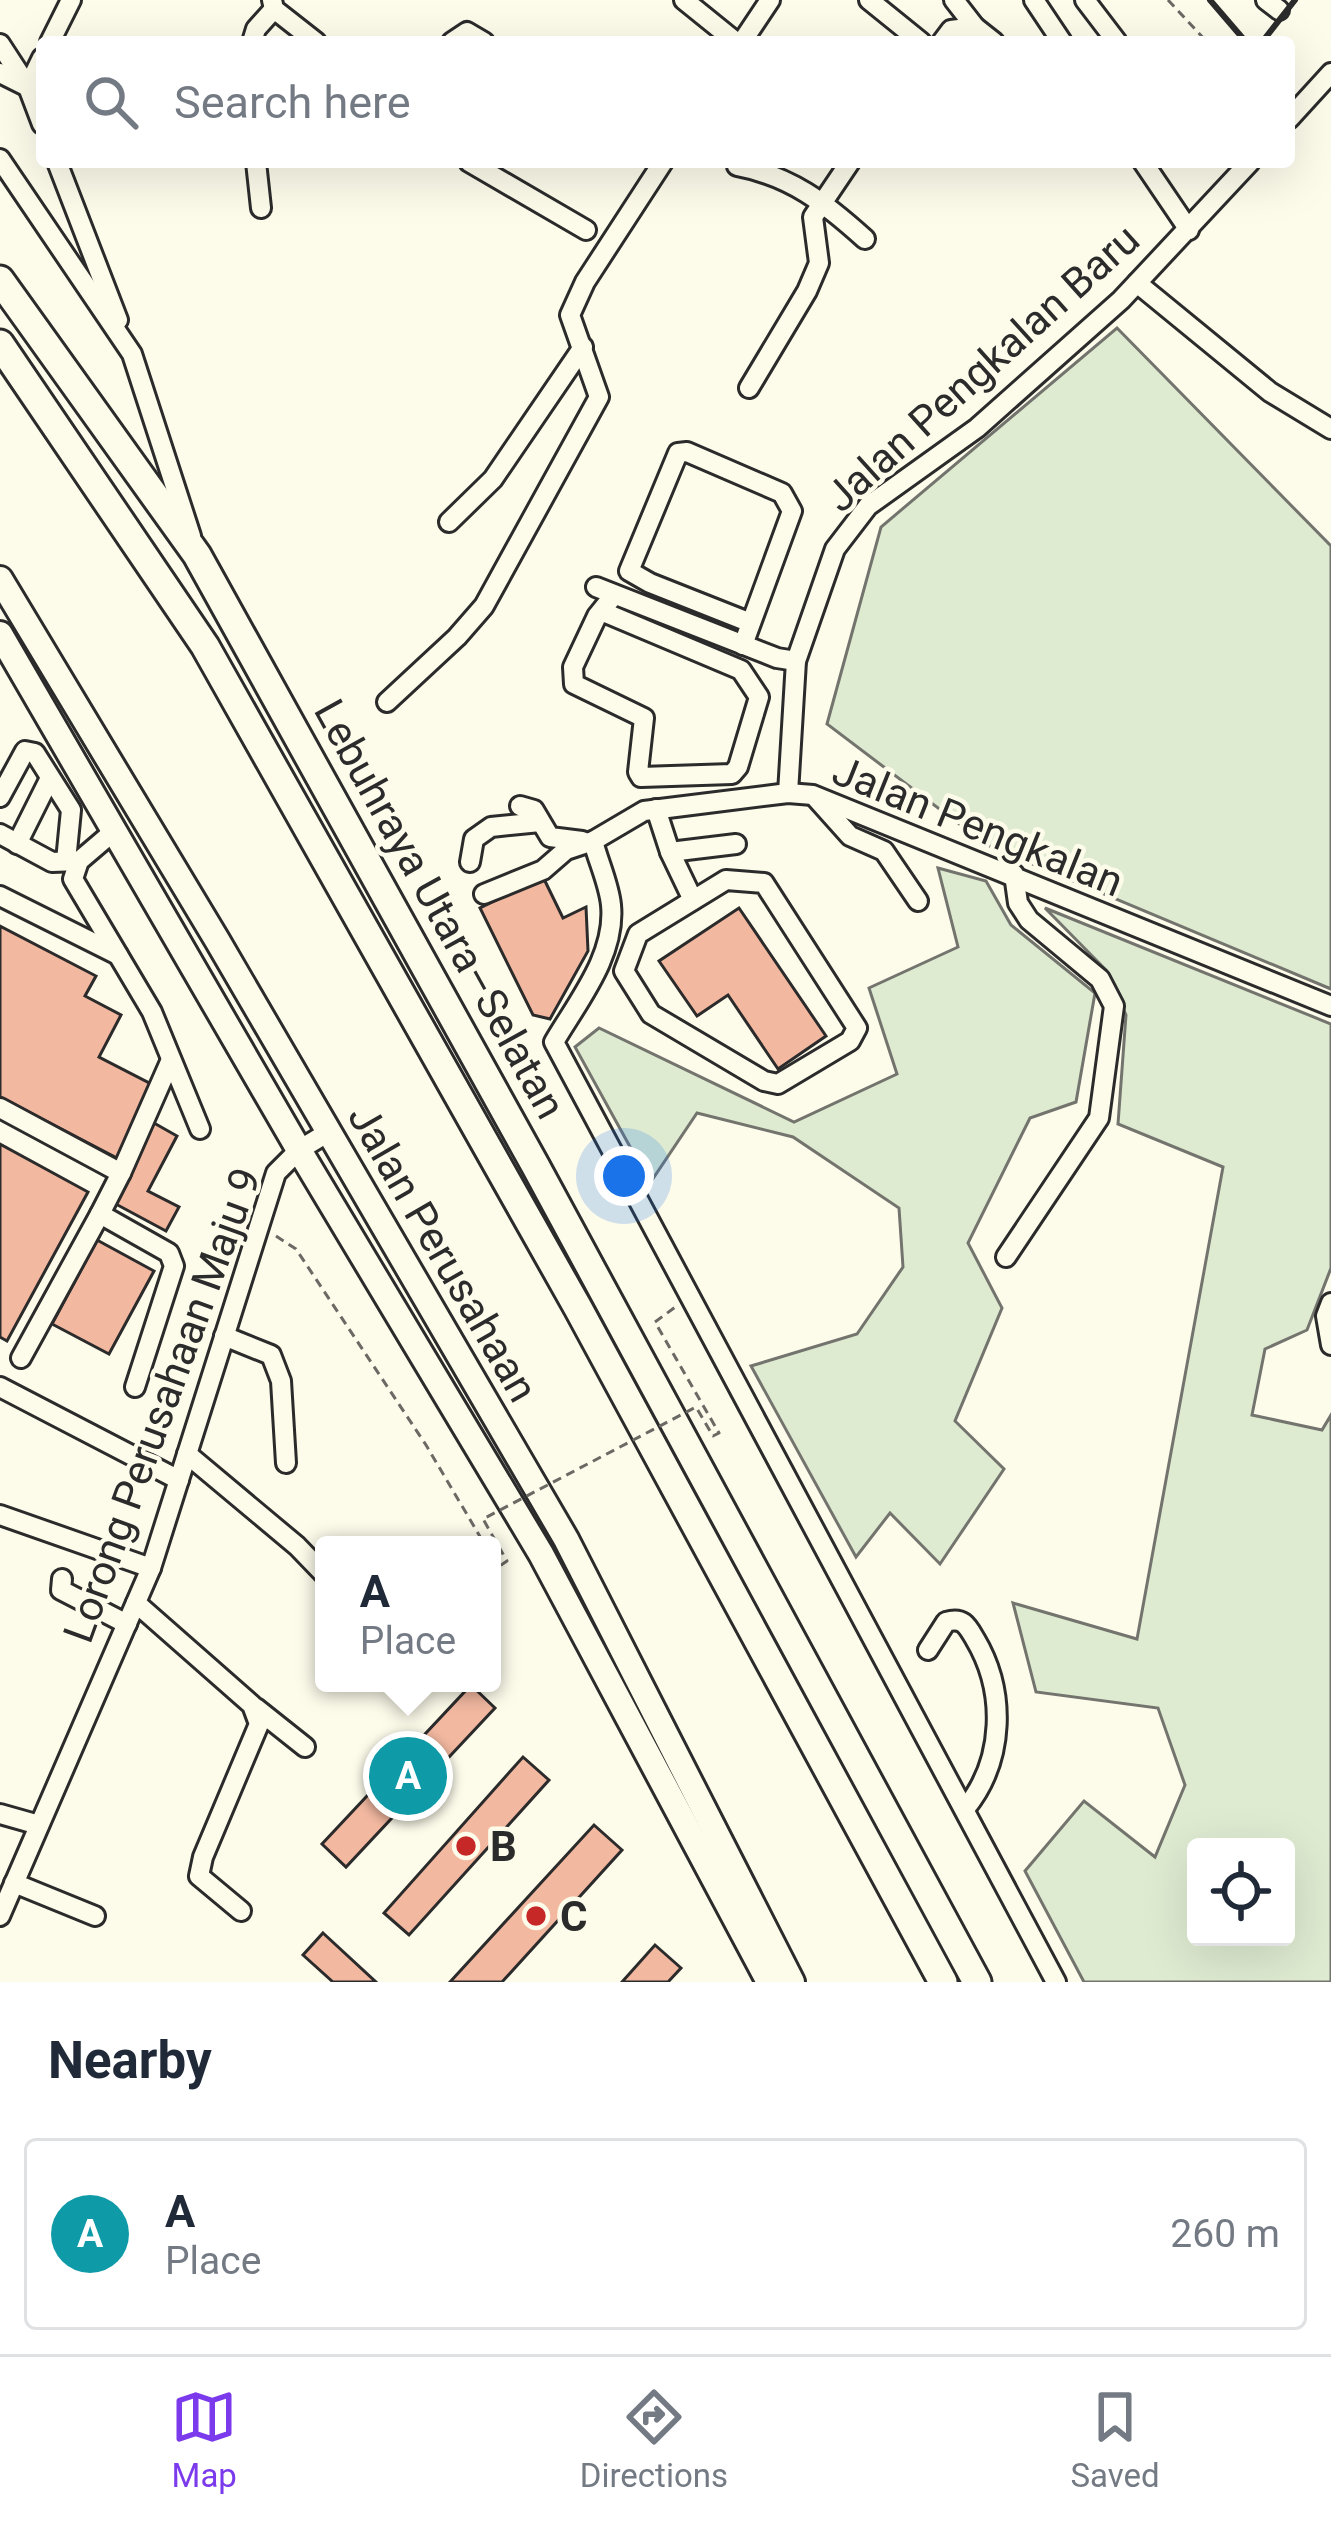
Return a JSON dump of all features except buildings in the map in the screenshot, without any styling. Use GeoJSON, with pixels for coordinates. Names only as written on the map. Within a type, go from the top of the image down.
{"type":"FeatureCollection","features":[{"type":"Feature","properties":{"kind":"highway","name":"Lebuhraya Utara–Selatan"},"geometry":{"type":"LineString","coordinates":[[0,280],[197,555],[535,1166],[976,1982]]}},
{"type":"Feature","properties":{"kind":"highway","name":"Lebuhraya Utara–Selatan"},"geometry":{"type":"LineString","coordinates":[[0,344],[205,646],[578,1308],[943,1982]]}},
{"type":"Feature","properties":{"kind":"main road","name":"Jalan Perusahaan"},"geometry":{"type":"LineString","coordinates":[[0,579],[566,1539],[792,1982]]}},
{"type":"Feature","properties":{"kind":"main road","name":"Jalan Perusahaan"},"geometry":{"type":"LineString","coordinates":[[4,652],[541,1555],[769,1982]]}},
{"type":"Feature","properties":{"kind":"street"},"geometry":{"type":"LineString","coordinates":[[53,36],[71,0]]}},
{"type":"Feature","properties":{"kind":"street"},"geometry":{"type":"LineString","coordinates":[[684,0],[731,36]]}},
{"type":"Feature","properties":{"kind":"street"},"geometry":{"type":"LineString","coordinates":[[743,36],[770,0]]}},
{"type":"Feature","properties":{"kind":"street"},"geometry":{"type":"LineString","coordinates":[[869,0],[914,36]]}},
{"type":"Feature","properties":{"kind":"street"},"geometry":{"type":"LineString","coordinates":[[954,0],[986,36]]}},
{"type":"Feature","properties":{"kind":"street"},"geometry":{"type":"LineString","coordinates":[[1034,0],[1058,36]]}},
{"type":"Feature","properties":{"kind":"street"},"geometry":{"type":"LineString","coordinates":[[1085,0],[1112,36]]}},
{"type":"Feature","properties":{"kind":"street"},"geometry":{"type":"LineString","coordinates":[[254,36],[273,4],[309,36]]}},
{"type":"Feature","properties":{"kind":"street"},"geometry":{"type":"LineString","coordinates":[[947,36],[975,27]]}},
{"type":"Feature","properties":{"kind":"street"},"geometry":{"type":"LineString","coordinates":[[0,44],[36,108]]}},
{"type":"Feature","properties":{"kind":"street"},"geometry":{"type":"LineString","coordinates":[[28,87],[36,70]]}},
{"type":"Feature","properties":{"kind":"street"},"geometry":{"type":"LineString","coordinates":[[0,73],[28,87]]}},
{"type":"Feature","properties":{"kind":"street"},"geometry":{"type":"LineString","coordinates":[[1295,112],[1331,73]]}},
{"type":"Feature","properties":{"kind":"street"},"geometry":{"type":"LineString","coordinates":[[0,159],[132,354]]}},
{"type":"Feature","properties":{"kind":"street"},"geometry":{"type":"LineString","coordinates":[[59,168],[132,354],[197,555]]}},
{"type":"Feature","properties":{"kind":"street"},"geometry":{"type":"LineString","coordinates":[[257,168],[261,208]]}},
{"type":"Feature","properties":{"kind":"street"},"geometry":{"type":"LineString","coordinates":[[480,168],[586,230]]}},
{"type":"Feature","properties":{"kind":"street"},"geometry":{"type":"LineString","coordinates":[[387,702],[457,638],[484,606],[599,398],[570,315],[585,282],[659,168]]}},
{"type":"Feature","properties":{"kind":"street"},"geometry":{"type":"LineString","coordinates":[[748,168],[769,172],[821,200],[865,238]]}},
{"type":"Feature","properties":{"kind":"street"},"geometry":{"type":"LineString","coordinates":[[748,388],[807,291],[819,262],[813,217],[845,168]]}},
{"type":"Feature","properties":{"kind":"street"},"geometry":{"type":"LineString","coordinates":[[1147,168],[1189,230]]}},
{"type":"Feature","properties":{"kind":"street","name":"Jalan Pengkalan Baru"},"geometry":{"type":"LineString","coordinates":[[788,793],[796,661],[835,549],[868,506],[977,428],[1137,283],[1245,168]]}},
{"type":"Feature","properties":{"kind":"street"},"geometry":{"type":"LineString","coordinates":[[1137,283],[1270,392],[1331,429]]}},
{"type":"Feature","properties":{"kind":"street"},"geometry":{"type":"LineString","coordinates":[[448,521],[493,479],[583,347]]}},
{"type":"Feature","properties":{"kind":"street"},"geometry":{"type":"LineString","coordinates":[[743,645],[792,512],[789,501],[782,493],[687,452],[678,453],[628,571],[751,623]]}},
{"type":"Feature","properties":{"kind":"street"},"geometry":{"type":"LineString","coordinates":[[601,611],[741,670],[759,697],[732,774],[641,777],[644,718],[574,684],[574,667],[601,611],[605,591],[796,661]]}},
{"type":"Feature","properties":{"kind":"street"},"geometry":{"type":"LineString","coordinates":[[0,797],[25,751],[35,753],[71,810],[73,879],[152,1012],[200,1129]]}},
{"type":"Feature","properties":{"kind":"street"},"geometry":{"type":"LineString","coordinates":[[50,778],[9,839],[52,862],[73,861],[113,832]]}},
{"type":"Feature","properties":{"kind":"street"},"geometry":{"type":"LineString","coordinates":[[812,794],[850,836],[884,851],[918,901]]}},
{"type":"Feature","properties":{"kind":"street","name":"Jalan Pengkalan"},"geometry":{"type":"LineString","coordinates":[[484,894],[543,870],[566,850],[593,841],[644,812],[812,794],[1331,1006]]}},
{"type":"Feature","properties":{"kind":"street"},"geometry":{"type":"LineString","coordinates":[[520,806],[535,810],[550,837],[593,841],[611,905],[607,942],[590,985],[554,1042],[1056,1982]]}},
{"type":"Feature","properties":{"kind":"street"},"geometry":{"type":"LineString","coordinates":[[656,809],[693,899]]}},
{"type":"Feature","properties":{"kind":"street"},"geometry":{"type":"LineString","coordinates":[[470,862],[474,839],[491,827],[540,821]]}},
{"type":"Feature","properties":{"kind":"street"},"geometry":{"type":"LineString","coordinates":[[670,852],[736,844]]}},
{"type":"Feature","properties":{"kind":"street"},"geometry":{"type":"LineString","coordinates":[[1006,1258],[1100,1118],[1114,1006],[1100,979],[1029,920],[1018,903],[1014,874]]}},
{"type":"Feature","properties":{"kind":"street"},"geometry":{"type":"LineString","coordinates":[[726,880],[764,883],[850,1015],[856,1028],[850,1041],[778,1084],[764,1081],[651,1014],[623,971],[638,934],[693,899],[726,880]]}},
{"type":"Feature","properties":{"kind":"street"},"geometry":{"type":"LineString","coordinates":[[0,896],[118,955]]}},
{"type":"Feature","properties":{"kind":"street"},"geometry":{"type":"LineString","coordinates":[[21,1358],[121,1173],[170,1062]]}},
{"type":"Feature","properties":{"kind":"street"},"geometry":{"type":"LineString","coordinates":[[0,1108],[121,1173]]}},
{"type":"Feature","properties":{"kind":"street","name":"Lorong Perusahaan Maju 9"},"geometry":{"type":"LineString","coordinates":[[1,1909],[151,1568],[276,1173],[299,1150],[327,1133]]}},
{"type":"Feature","properties":{"kind":"street"},"geometry":{"type":"LineString","coordinates":[[100,1214],[170,1253],[174,1266],[135,1387]]}},
{"type":"Feature","properties":{"kind":"street"},"geometry":{"type":"LineString","coordinates":[[1331,1303],[1326,1316],[1331,1345]]}},
{"type":"Feature","properties":{"kind":"street"},"geometry":{"type":"LineString","coordinates":[[224,1336],[271,1355],[281,1381],[286,1463]]}},
{"type":"Feature","properties":{"kind":"street"},"geometry":{"type":"LineString","coordinates":[[0,1387],[178,1480]]}},
{"type":"Feature","properties":{"kind":"street"},"geometry":{"type":"LineString","coordinates":[[187,1454],[315,1565]]}},
{"type":"Feature","properties":{"kind":"street"},"geometry":{"type":"LineString","coordinates":[[0,1515],[151,1568]]}},
{"type":"Feature","properties":{"kind":"street"},"geometry":{"type":"LineString","coordinates":[[62,1579],[61,1590],[127,1624]]}},
{"type":"Feature","properties":{"kind":"street"},"geometry":{"type":"LineString","coordinates":[[136,1603],[305,1747]]}},
{"type":"Feature","properties":{"kind":"street"},"geometry":{"type":"LineString","coordinates":[[928,1650],[946,1622],[956,1619],[966,1623],[992,1667],[1000,1711],[981,1790],[965,1809]]}},
{"type":"Feature","properties":{"kind":"street"},"geometry":{"type":"LineString","coordinates":[[241,1911],[199,1876],[259,1724],[252,1705]]}},
{"type":"Feature","properties":{"kind":"street"},"geometry":{"type":"LineString","coordinates":[[0,1814],[39,1825]]}},
{"type":"Feature","properties":{"kind":"street"},"geometry":{"type":"LineString","coordinates":[[14,1883],[95,1916]]}},
{"type":"Feature","properties":{"kind":"path"},"geometry":{"type":"LineString","coordinates":[[1168,0],[1201,36]]}},
{"type":"Feature","properties":{"kind":"path"},"geometry":{"type":"LineString","coordinates":[[259,1226],[296,1249],[426,1444],[480,1536]]}},
{"type":"Feature","properties":{"kind":"path"},"geometry":{"type":"LineString","coordinates":[[492,1536],[483,1520],[696,1407],[712,1436],[719,1433],[655,1322],[690,1297]]}},
{"type":"Feature","properties":{"kind":"green space"},"geometry":{"type":"Polygon","coordinates":[[[1117,328],[1331,546],[1331,989],[987,845],[827,724],[881,527],[1117,328]]]}},
{"type":"Feature","properties":{"kind":"green space"},"geometry":{"type":"Polygon","coordinates":[[[938,868],[986,881],[1011,925],[1095,993],[1076,1102],[1030,1118],[968,1243],[1002,1308],[955,1421],[1004,1469],[940,1564],[890,1513],[856,1557],[751,1366],[857,1334],[903,1267],[899,1208],[793,1137],[697,1113],[650,1183],[575,1047],[599,1028],[794,1122],[897,1074],[869,988],[958,947],[938,868]]]}},
{"type":"Feature","properties":{"kind":"green space"},"geometry":{"type":"Polygon","coordinates":[[[1045,908],[1331,1024],[1331,1268],[1307,1330],[1265,1349],[1252,1415],[1322,1430],[1331,1415],[1331,1982],[1084,1982],[1025,1871],[1084,1801],[1155,1857],[1185,1785],[1158,1708],[1036,1692],[1013,1603],[1137,1639],[1223,1167],[1118,1124],[1126,1015],[1106,970],[1045,908]]]}},
{"type":"Feature","properties":{"kind":"wall"},"geometry":{"type":"LineString","coordinates":[[1210,0],[1241,36]]}},
{"type":"Feature","properties":{"kind":"wall"},"geometry":{"type":"LineString","coordinates":[[1267,36],[1295,0]]}},
{"type":"Feature","properties":{"kind":"place","name":"A"},"geometry":{"type":"Point","coordinates":[408,1776]}},
{"type":"Feature","properties":{"kind":"place","name":"B"},"geometry":{"type":"Point","coordinates":[466,1846]}},
{"type":"Feature","properties":{"kind":"place","name":"C"},"geometry":{"type":"Point","coordinates":[536,1916]}}]}
